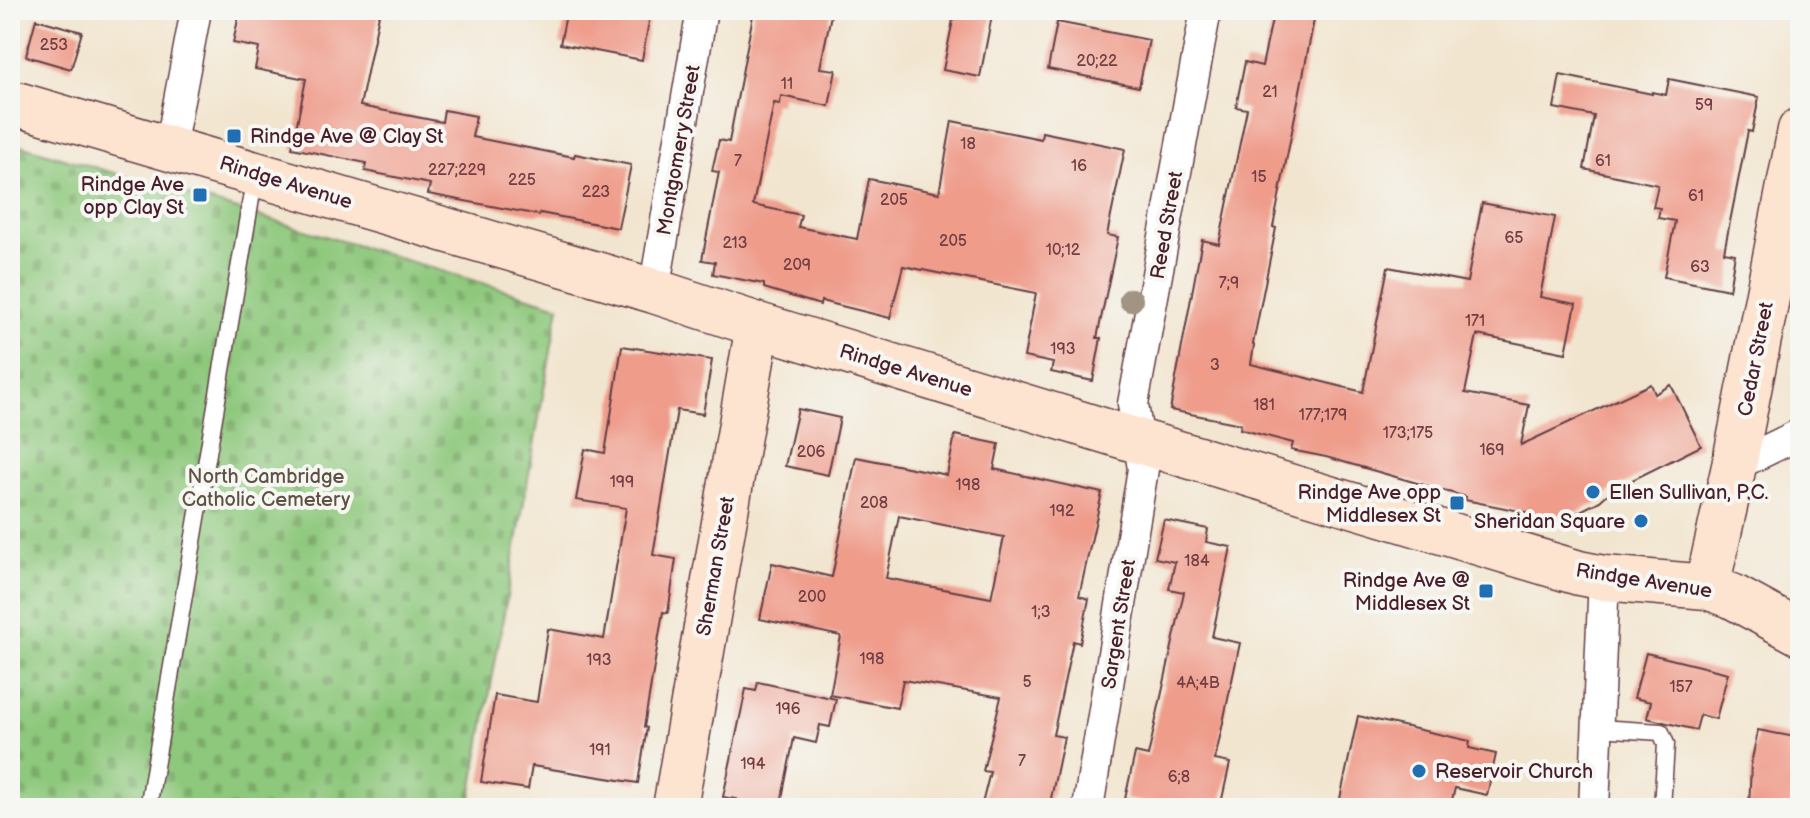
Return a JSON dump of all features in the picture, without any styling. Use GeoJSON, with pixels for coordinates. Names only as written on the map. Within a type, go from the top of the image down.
{"type":"FeatureCollection","features":[{"type":"Feature","properties":{"kind":"street"},"geometry":{"type":"LineString","coordinates":[[170,148],[196,10]]}},
{"type":"Feature","properties":{"kind":"street","name":"Montgomery Street"},"geometry":{"type":"LineString","coordinates":[[654,291],[702,10]]}},
{"type":"Feature","properties":{"kind":"street","name":"Reed Street"},"geometry":{"type":"LineString","coordinates":[[1138,441],[1133,404],[1206,10]]}},
{"type":"Feature","properties":{"kind":"street","name":"Rindge Avenue"},"geometry":{"type":"LineString","coordinates":[[10,102],[654,291],[1138,441],[1541,561],[1604,578],[1707,587],[1732,596],[1800,633]]}},
{"type":"Feature","properties":{"kind":"street","name":"Cedar Street"},"geometry":{"type":"LineString","coordinates":[[1707,587],[1800,130]]}},
{"type":"Feature","properties":{"kind":"street","name":"Sherman Street"},"geometry":{"type":"LineString","coordinates":[[675,808],[758,325]]}},
{"type":"Feature","properties":{"kind":"street"},"geometry":{"type":"LineString","coordinates":[[1734,466],[1800,434]]}},
{"type":"Feature","properties":{"kind":"street","name":"Sargent Street"},"geometry":{"type":"LineString","coordinates":[[1088,808],[1143,469],[1138,441]]}},
{"type":"Feature","properties":{"kind":"street"},"geometry":{"type":"LineString","coordinates":[[1594,808],[1604,578]]}},
{"type":"Feature","properties":{"kind":"lane"},"geometry":{"type":"LineString","coordinates":[[148,808],[255,173]]}},
{"type":"Feature","properties":{"kind":"lane"},"geometry":{"type":"LineString","coordinates":[[1598,728],[1661,732],[1666,744],[1662,808]]}},
{"type":"Feature","properties":{"kind":"green space","name":"North Cambridge Catholic Cemetery"},"geometry":{"type":"Polygon","coordinates":[[[10,142],[559,306],[469,808],[10,808],[10,142]]]}},
{"type":"Feature","properties":{"kind":"building"},"geometry":{"type":"Polygon","coordinates":[[[240,10],[380,10],[360,106],[442,122],[444,110],[476,116],[472,137],[631,165],[618,228],[428,194],[430,184],[365,171],[366,163],[292,148],[306,79],[255,69],[259,48],[233,43],[240,10]]]}},
{"type":"Feature","properties":{"kind":"building"},"geometry":{"type":"Polygon","coordinates":[[[567,10],[651,10],[642,60],[560,44],[567,10]]]}},
{"type":"Feature","properties":{"kind":"building"},"geometry":{"type":"Polygon","coordinates":[[[754,10],[832,10],[820,68],[836,70],[829,106],[781,96],[780,104],[774,103],[753,205],[801,215],[798,227],[857,239],[869,179],[939,193],[952,121],[1041,139],[1042,132],[1125,149],[1107,235],[1118,237],[1097,338],[1101,338],[1093,381],[1051,372],[1053,363],[1024,357],[1036,293],[903,266],[890,318],[821,301],[820,305],[764,288],[764,284],[713,274],[715,262],[702,260],[719,172],[712,171],[719,140],[729,142],[754,10]]]}},
{"type":"Feature","properties":{"kind":"building"},"geometry":{"type":"Polygon","coordinates":[[[955,10],[993,10],[980,77],[943,70],[955,10]]]}},
{"type":"Feature","properties":{"kind":"building"},"geometry":{"type":"Polygon","coordinates":[[[1274,10],[1316,10],[1273,227],[1276,228],[1251,364],[1363,392],[1388,267],[1467,282],[1482,203],[1555,217],[1540,297],[1576,304],[1566,353],[1477,335],[1465,393],[1529,405],[1521,445],[1651,384],[1655,394],[1671,385],[1701,446],[1612,490],[1600,501],[1557,523],[1549,526],[1528,525],[1530,513],[1465,500],[1466,497],[1291,450],[1293,443],[1240,429],[1241,424],[1170,410],[1202,240],[1219,244],[1247,109],[1236,107],[1245,62],[1262,66],[1274,10]]]}},
{"type":"Feature","properties":{"kind":"building"},"geometry":{"type":"Polygon","coordinates":[[[36,19],[82,32],[71,69],[26,56],[36,19]]]}},
{"type":"Feature","properties":{"kind":"building"},"geometry":{"type":"Polygon","coordinates":[[[1057,22],[1149,40],[1139,87],[1048,69],[1057,22]]]}},
{"type":"Feature","properties":{"kind":"building"},"geometry":{"type":"Polygon","coordinates":[[[1560,75],[1652,94],[1666,95],[1669,79],[1759,97],[1752,132],[1748,131],[1724,252],[1735,254],[1729,290],[1664,277],[1675,221],[1658,218],[1660,208],[1653,207],[1658,185],[1584,169],[1594,116],[1554,108],[1560,75]]]}},
{"type":"Feature","properties":{"kind":"building"},"geometry":{"type":"Polygon","coordinates":[[[622,346],[712,360],[703,414],[677,410],[653,555],[676,559],[668,613],[663,612],[638,783],[532,766],[528,789],[481,782],[495,695],[537,702],[548,629],[604,639],[626,508],[576,500],[585,449],[605,453],[622,346]]]}},
{"type":"Feature","properties":{"kind":"building"},"geometry":{"type":"Polygon","coordinates":[[[798,409],[840,418],[828,475],[785,466],[798,409]]]}},
{"type":"Feature","properties":{"kind":"building"},"geometry":{"type":"Polygon","coordinates":[[[955,435],[999,444],[994,469],[1102,493],[1079,596],[1089,599],[1080,643],[1073,641],[1053,735],[1064,737],[1049,808],[981,808],[990,772],[983,771],[1001,697],[903,680],[897,708],[830,695],[841,636],[760,619],[772,563],[832,577],[856,457],[947,475],[955,435]],[[899,516],[886,578],[991,598],[1004,537],[899,516]]]}},
{"type":"Feature","properties":{"kind":"building"},"geometry":{"type":"Polygon","coordinates":[[[1164,520],[1208,529],[1206,542],[1231,547],[1212,637],[1240,643],[1215,760],[1230,763],[1220,808],[1168,808],[1125,799],[1135,753],[1148,756],[1184,592],[1169,589],[1175,562],[1155,558],[1164,520]]]}},
{"type":"Feature","properties":{"kind":"building"},"geometry":{"type":"Polygon","coordinates":[[[1646,653],[1728,673],[1716,719],[1700,715],[1696,730],[1647,718],[1651,702],[1634,698],[1646,653]]]}},
{"type":"Feature","properties":{"kind":"building"},"geometry":{"type":"Polygon","coordinates":[[[758,682],[836,699],[830,727],[820,725],[816,743],[794,738],[780,808],[734,808],[736,799],[723,797],[746,689],[756,691],[758,682]]]}},
{"type":"Feature","properties":{"kind":"building","name":"Reservoir Church"},"geometry":{"type":"Polygon","coordinates":[[[1358,716],[1470,741],[1469,748],[1496,754],[1487,795],[1455,788],[1450,808],[1338,808],[1358,716]]]}},
{"type":"Feature","properties":{"kind":"building"},"geometry":{"type":"Polygon","coordinates":[[[1758,730],[1800,738],[1800,808],[1749,808],[1751,764],[1758,730]]]}},
{"type":"Feature","properties":{"kind":"place","name":"Rindge Ave @ Clay St"},"geometry":{"type":"Point","coordinates":[234,136]}},
{"type":"Feature","properties":{"kind":"place","name":"Rindge Ave opp Clay St"},"geometry":{"type":"Point","coordinates":[200,195]}},
{"type":"Feature","properties":{"kind":"place","name":"Ellen Sullivan, P.C."},"geometry":{"type":"Point","coordinates":[1593,492]}},
{"type":"Feature","properties":{"kind":"place","name":"Rindge Ave opp Middlesex St"},"geometry":{"type":"Point","coordinates":[1457,503]}},
{"type":"Feature","properties":{"kind":"place","name":"Sheridan Square"},"geometry":{"type":"Point","coordinates":[1641,521]}},
{"type":"Feature","properties":{"kind":"place","name":"Rindge Ave @ Middlesex St"},"geometry":{"type":"Point","coordinates":[1486,591]}},
{"type":"Feature","properties":{"kind":"place","name":"Reservoir Church"},"geometry":{"type":"Point","coordinates":[1419,771]}}]}
